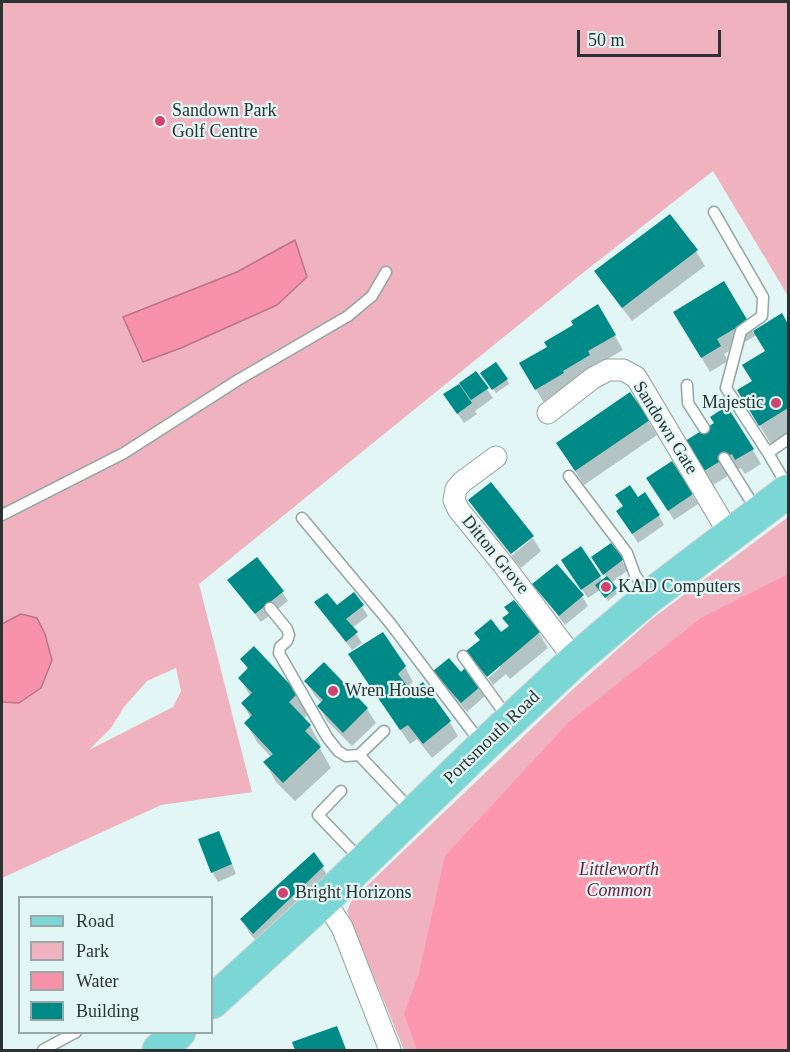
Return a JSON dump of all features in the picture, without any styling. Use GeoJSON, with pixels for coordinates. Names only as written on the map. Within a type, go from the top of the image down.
{"type":"FeatureCollection","features":[{"type":"Feature","properties":{"kind":"main road","name":"Portsmouth Road"},"geometry":{"type":"LineString","coordinates":[[213,1001],[324,900],[575,660],[650,596],[789,489]]}},
{"type":"Feature","properties":{"kind":"main road"},"geometry":{"type":"LineString","coordinates":[[159,1050],[176,1034]]}},
{"type":"Feature","properties":{"kind":"street","name":"Sandown Gate"},"geometry":{"type":"LineString","coordinates":[[548,413],[593,378],[608,370],[623,370],[636,376],[730,534]]}},
{"type":"Feature","properties":{"kind":"street","name":"Ditton Grove"},"geometry":{"type":"LineString","coordinates":[[496,457],[462,482],[456,489],[454,500],[458,509],[506,567],[575,660]]}},
{"type":"Feature","properties":{"kind":"street"},"geometry":{"type":"LineString","coordinates":[[324,900],[342,927],[390,1050]]}},
{"type":"Feature","properties":{"kind":"lane"},"geometry":{"type":"LineString","coordinates":[[714,212],[763,297],[762,315],[741,332],[726,388],[789,489]]}},
{"type":"Feature","properties":{"kind":"lane"},"geometry":{"type":"LineString","coordinates":[[2,515],[124,453],[238,380],[348,316],[372,296],[386,272]]}},
{"type":"Feature","properties":{"kind":"lane"},"geometry":{"type":"LineString","coordinates":[[687,385],[688,403],[704,428]]}},
{"type":"Feature","properties":{"kind":"lane"},"geometry":{"type":"LineString","coordinates":[[768,453],[789,439]]}},
{"type":"Feature","properties":{"kind":"lane"},"geometry":{"type":"LineString","coordinates":[[724,458],[759,514]]}},
{"type":"Feature","properties":{"kind":"lane"},"geometry":{"type":"LineString","coordinates":[[569,476],[627,553],[635,575],[650,596]]}},
{"type":"Feature","properties":{"kind":"lane"},"geometry":{"type":"LineString","coordinates":[[302,518],[390,623],[483,746]]}},
{"type":"Feature","properties":{"kind":"lane"},"geometry":{"type":"LineString","coordinates":[[270,608],[287,629],[289,635],[287,641],[280,647],[279,653],[327,737],[338,751],[346,756],[359,755],[384,731]]}},
{"type":"Feature","properties":{"kind":"lane"},"geometry":{"type":"LineString","coordinates":[[463,656],[509,721]]}},
{"type":"Feature","properties":{"kind":"lane"},"geometry":{"type":"LineString","coordinates":[[359,755],[414,813]]}},
{"type":"Feature","properties":{"kind":"lane"},"geometry":{"type":"LineString","coordinates":[[341,791],[318,815],[363,862]]}},
{"type":"Feature","properties":{"kind":"lane"},"geometry":{"type":"LineString","coordinates":[[43,1050],[72,1034]]}},
{"type":"Feature","properties":{"kind":"green space"},"geometry":{"type":"Polygon","coordinates":[[[2,2],[788,2],[788,296],[713,171],[584,272],[199,584],[252,792],[161,805],[2,878],[2,2]],[[176,668],[147,681],[124,707],[111,728],[89,750],[173,707],[181,691],[176,668]]]}},
{"type":"Feature","properties":{"kind":"green space","name":"Littleworth Common"},"geometry":{"type":"Polygon","coordinates":[[[788,517],[788,1050],[404,1050],[347,911],[352,900],[572,690],[653,618],[788,517]]]}},
{"type":"Feature","properties":{"kind":"green space","name":"Littleworth Common"},"geometry":{"type":"Polygon","coordinates":[[[788,574],[788,1050],[417,1050],[404,1014],[419,973],[445,856],[569,722],[701,618],[788,574]]]}},
{"type":"Feature","properties":{"kind":"water"},"geometry":{"type":"Polygon","coordinates":[[[295,240],[307,277],[277,305],[181,348],[143,362],[123,317],[237,272],[295,240]]]}},
{"type":"Feature","properties":{"kind":"water"},"geometry":{"type":"Polygon","coordinates":[[[21,614],[37,618],[45,634],[52,660],[41,688],[19,703],[2,702],[2,624],[21,614]]]}},
{"type":"Feature","properties":{"kind":"building"},"geometry":{"type":"Polygon","coordinates":[[[670,214],[698,250],[622,308],[594,271],[670,214]]]}},
{"type":"Feature","properties":{"kind":"building"},"geometry":{"type":"Polygon","coordinates":[[[724,281],[748,321],[717,339],[721,346],[701,358],[673,312],[724,281]]]}},
{"type":"Feature","properties":{"kind":"building"},"geometry":{"type":"Polygon","coordinates":[[[598,304],[616,335],[588,351],[590,355],[535,390],[519,363],[547,347],[544,342],[573,325],[571,321],[598,304]]]}},
{"type":"Feature","properties":{"kind":"building"},"geometry":{"type":"Polygon","coordinates":[[[782,313],[788,324],[788,408],[759,426],[737,390],[752,381],[742,365],[765,351],[753,331],[782,313]]]}},
{"type":"Feature","properties":{"kind":"building"},"geometry":{"type":"Polygon","coordinates":[[[496,362],[508,379],[492,390],[480,373],[496,362]]]}},
{"type":"Feature","properties":{"kind":"building"},"geometry":{"type":"Polygon","coordinates":[[[476,371],[489,388],[471,400],[459,383],[476,371]]]}},
{"type":"Feature","properties":{"kind":"building"},"geometry":{"type":"Polygon","coordinates":[[[459,384],[472,403],[457,414],[443,394],[459,384]]]}},
{"type":"Feature","properties":{"kind":"building"},"geometry":{"type":"Polygon","coordinates":[[[630,392],[650,420],[575,471],[556,443],[630,392]]]}},
{"type":"Feature","properties":{"kind":"building"},"geometry":{"type":"Polygon","coordinates":[[[727,406],[754,449],[735,460],[732,454],[704,471],[685,441],[714,423],[710,417],[727,406]]]}},
{"type":"Feature","properties":{"kind":"building"},"geometry":{"type":"Polygon","coordinates":[[[672,461],[693,494],[668,511],[646,478],[672,461]]]}},
{"type":"Feature","properties":{"kind":"building"},"geometry":{"type":"Polygon","coordinates":[[[491,482],[534,536],[511,554],[468,500],[491,482]]]}},
{"type":"Feature","properties":{"kind":"building"},"geometry":{"type":"Polygon","coordinates":[[[630,485],[638,497],[645,492],[660,515],[632,534],[616,511],[623,506],[615,495],[630,485]]]}},
{"type":"Feature","properties":{"kind":"building"},"geometry":{"type":"Polygon","coordinates":[[[611,543],[624,559],[603,575],[591,557],[611,543]]]}},
{"type":"Feature","properties":{"kind":"building"},"geometry":{"type":"Polygon","coordinates":[[[581,546],[601,576],[581,590],[561,560],[581,546]]]}},
{"type":"Feature","properties":{"kind":"building"},"geometry":{"type":"Polygon","coordinates":[[[257,557],[284,591],[255,614],[227,580],[257,557]]]}},
{"type":"Feature","properties":{"kind":"building"},"geometry":{"type":"Polygon","coordinates":[[[557,564],[584,595],[559,616],[532,584],[557,564]]]}},
{"type":"Feature","properties":{"kind":"building","name":"KAD Computers"},"geometry":{"type":"Polygon","coordinates":[[[607,576],[617,588],[605,598],[595,585],[607,576]]]}},
{"type":"Feature","properties":{"kind":"building"},"geometry":{"type":"Polygon","coordinates":[[[354,592],[364,605],[346,619],[358,632],[346,642],[314,602],[327,593],[337,605],[354,592]]]}},
{"type":"Feature","properties":{"kind":"building"},"geometry":{"type":"Polygon","coordinates":[[[514,600],[540,632],[487,677],[466,651],[480,640],[474,633],[491,619],[501,632],[509,626],[502,618],[509,613],[504,607],[514,600]]]}},
{"type":"Feature","properties":{"kind":"building"},"geometry":{"type":"Polygon","coordinates":[[[383,632],[406,666],[398,674],[411,691],[423,682],[451,721],[423,744],[408,725],[400,730],[348,654],[383,632]]]}},
{"type":"Feature","properties":{"kind":"building"},"geometry":{"type":"Polygon","coordinates":[[[254,646],[298,693],[289,702],[311,725],[305,731],[321,747],[283,783],[263,762],[273,754],[244,723],[252,715],[241,703],[252,693],[238,678],[248,668],[240,659],[254,646]]]}},
{"type":"Feature","properties":{"kind":"building"},"geometry":{"type":"Polygon","coordinates":[[[449,658],[461,672],[465,668],[481,686],[461,703],[433,671],[449,658]]]}},
{"type":"Feature","properties":{"kind":"building","name":"Wren House"},"geometry":{"type":"Polygon","coordinates":[[[324,662],[368,708],[343,733],[317,706],[323,700],[304,681],[324,662]]]}},
{"type":"Feature","properties":{"kind":"building"},"geometry":{"type":"Polygon","coordinates":[[[219,831],[232,864],[211,873],[198,839],[219,831]]]}},
{"type":"Feature","properties":{"kind":"building","name":"Bright Horizons"},"geometry":{"type":"Polygon","coordinates":[[[314,852],[324,866],[253,934],[240,919],[314,852]]]}},
{"type":"Feature","properties":{"kind":"building"},"geometry":{"type":"Polygon","coordinates":[[[337,1026],[346,1050],[295,1050],[292,1042],[337,1026]]]}},
{"type":"Feature","properties":{"kind":"place","name":"Sandown Park Golf Centre"},"geometry":{"type":"Point","coordinates":[160,121]}},
{"type":"Feature","properties":{"kind":"place","name":"Majestic"},"geometry":{"type":"Point","coordinates":[776,403]}},
{"type":"Feature","properties":{"kind":"place","name":"KAD Computers"},"geometry":{"type":"Point","coordinates":[606,587]}},
{"type":"Feature","properties":{"kind":"place","name":"Wren House"},"geometry":{"type":"Point","coordinates":[333,691]}},
{"type":"Feature","properties":{"kind":"place","name":"Bright Horizons"},"geometry":{"type":"Point","coordinates":[283,893]}}]}
